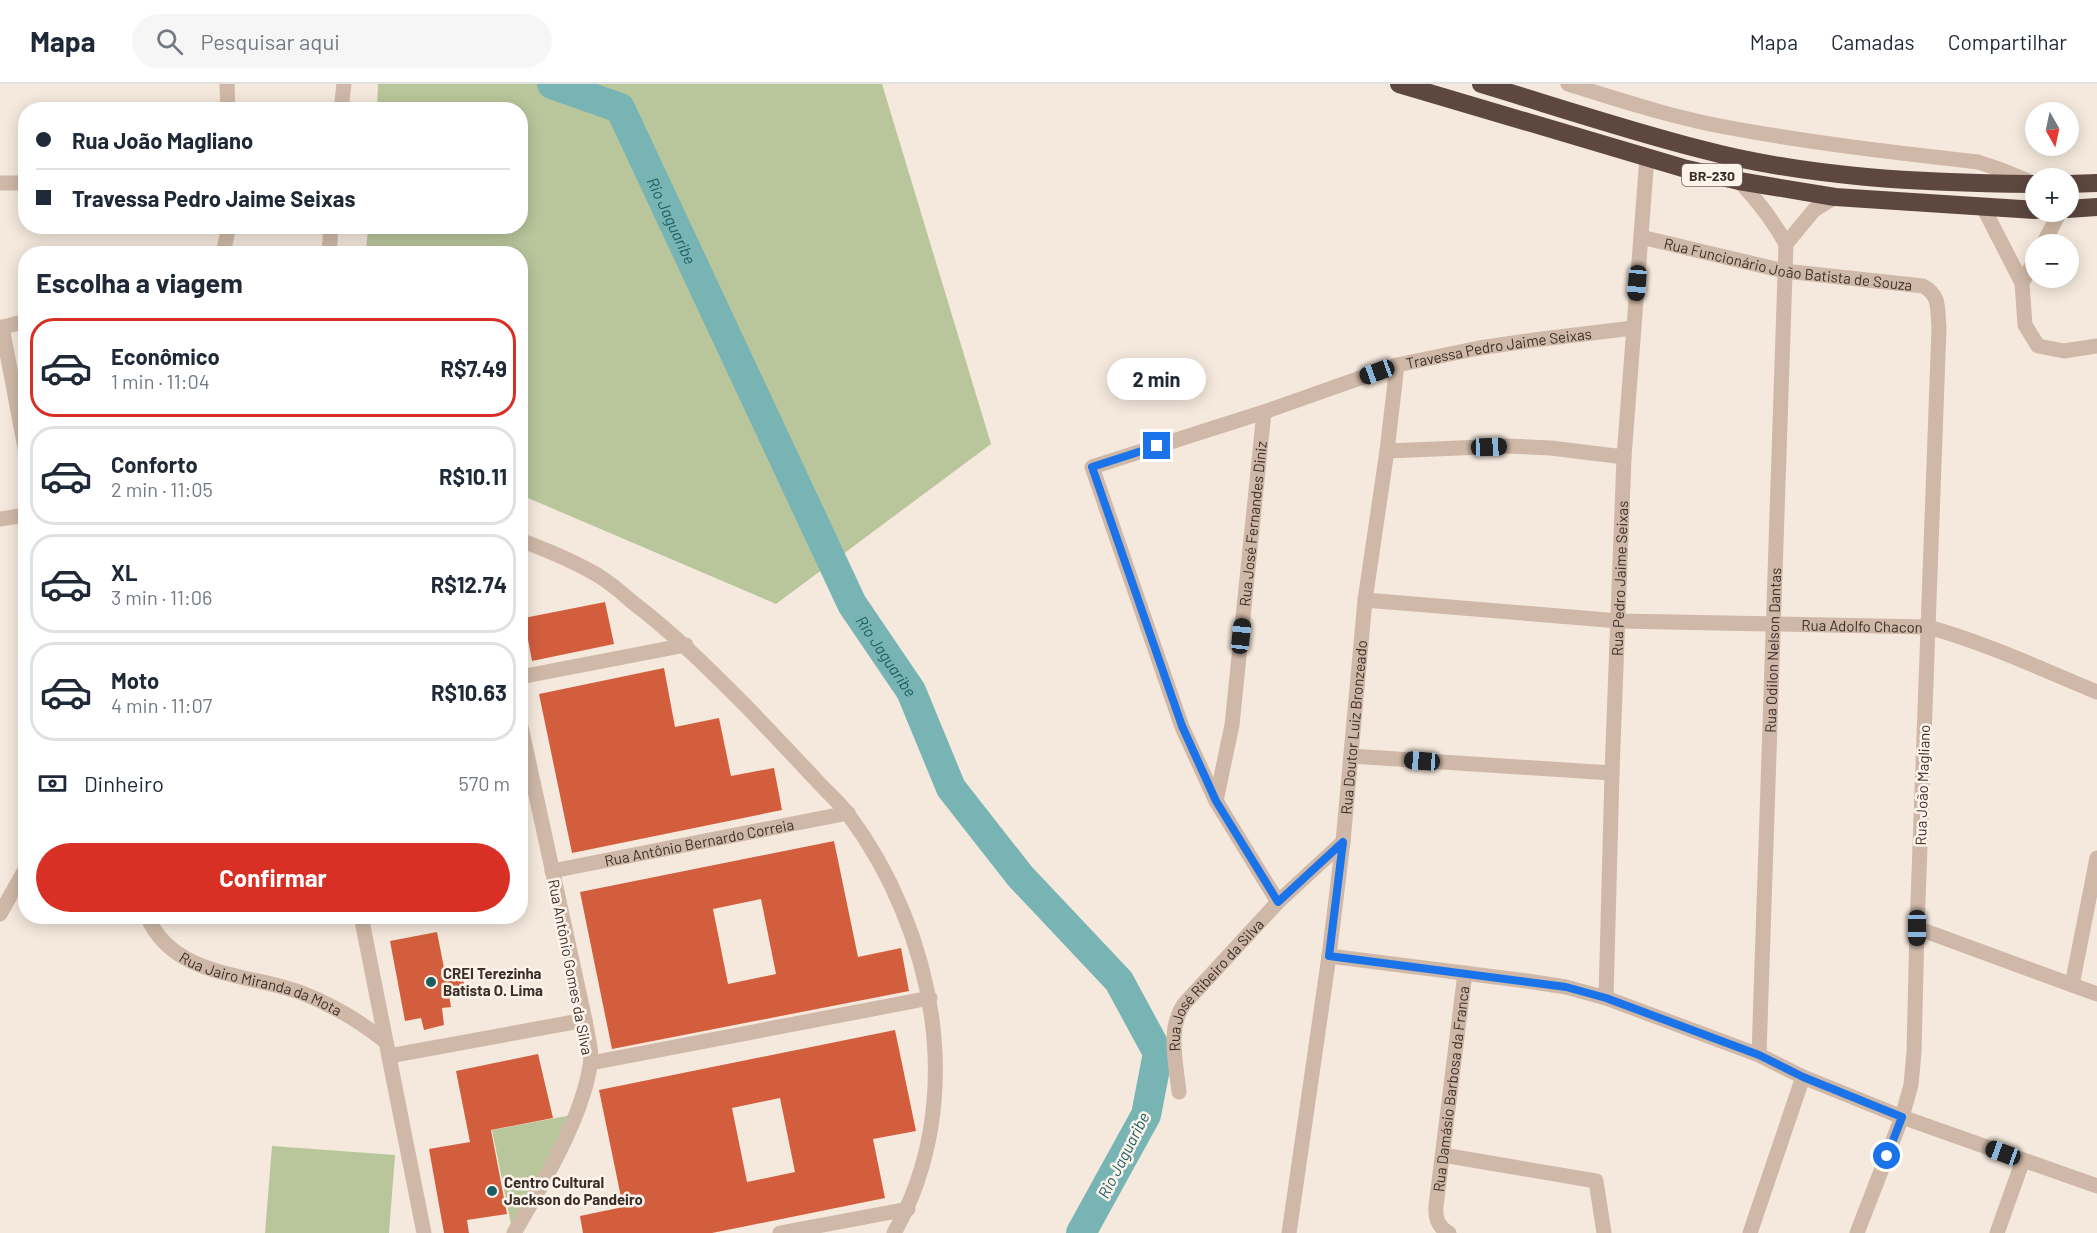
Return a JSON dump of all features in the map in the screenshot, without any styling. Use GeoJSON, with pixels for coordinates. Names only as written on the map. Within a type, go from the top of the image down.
{"type":"FeatureCollection","features":[{"type":"Feature","properties":{"kind":"highway","name":"BR-230"},"geometry":{"type":"LineString","coordinates":[[1399,84],[1647,158],[1739,182],[1835,197],[2025,209]]}},
{"type":"Feature","properties":{"kind":"highway","name":"BR-230"},"geometry":{"type":"LineString","coordinates":[[1481,84],[1701,150],[1784,166],[1874,178],[1955,184],[2025,184]]}},
{"type":"Feature","properties":{"kind":"highway"},"geometry":{"type":"LineString","coordinates":[[2079,184],[2097,183]]}},
{"type":"Feature","properties":{"kind":"highway"},"geometry":{"type":"LineString","coordinates":[[2079,208],[2097,207]]}},
{"type":"Feature","properties":{"kind":"street"},"geometry":{"type":"LineString","coordinates":[[227,84],[228,102]]}},
{"type":"Feature","properties":{"kind":"street"},"geometry":{"type":"LineString","coordinates":[[342,102],[344,84]]}},
{"type":"Feature","properties":{"kind":"street"},"geometry":{"type":"LineString","coordinates":[[1569,84],[1653,110],[1712,124],[1828,145],[1978,162],[2025,180]]}},
{"type":"Feature","properties":{"kind":"street","name":"Rua Pedro Jaime Seixas"},"geometry":{"type":"LineString","coordinates":[[1606,998],[1624,457],[1647,158]]}},
{"type":"Feature","properties":{"kind":"street"},"geometry":{"type":"LineString","coordinates":[[1739,182],[1762,205],[1786,244],[1814,210],[1835,197]]}},
{"type":"Feature","properties":{"kind":"street"},"geometry":{"type":"LineString","coordinates":[[0,183],[18,183]]}},
{"type":"Feature","properties":{"kind":"street"},"geometry":{"type":"LineString","coordinates":[[1983,207],[2022,283],[2025,325],[2038,346],[2064,351],[2097,346]]}},
{"type":"Feature","properties":{"kind":"street","name":"Rua Funcionário João Batista de Souza"},"geometry":{"type":"LineString","coordinates":[[1641,237],[1784,271],[1923,286],[1932,291],[1936,301],[1939,328]]}},
{"type":"Feature","properties":{"kind":"street","name":"Rua Odilon Nelson Dantas"},"geometry":{"type":"LineString","coordinates":[[1759,1055],[1786,244]]}},
{"type":"Feature","properties":{"kind":"street"},"geometry":{"type":"LineString","coordinates":[[2022,283],[2025,278]]}},
{"type":"Feature","properties":{"kind":"street"},"geometry":{"type":"LineString","coordinates":[[18,323],[1,328],[18,413]]}},
{"type":"Feature","properties":{"kind":"street","name":"Travessa Pedro Jaime Seixas"},"geometry":{"type":"LineString","coordinates":[[1216,801],[1182,726],[1092,467],[1264,412],[1397,365],[1523,341],[1633,328]]}},
{"type":"Feature","properties":{"kind":"street","name":"Rua João Magliano"},"geometry":{"type":"LineString","coordinates":[[1857,1233],[1902,1117],[1911,1085],[1914,1052],[1939,328]]}},
{"type":"Feature","properties":{"kind":"street","name":"Rua Doutor Luiz Bronzeado"},"geometry":{"type":"LineString","coordinates":[[1289,1233],[1329,956],[1343,842],[1365,600],[1397,365]]}},
{"type":"Feature","properties":{"kind":"street","name":"Rua José Fernandes Diniz"},"geometry":{"type":"LineString","coordinates":[[1216,801],[1232,725],[1264,412]]}},
{"type":"Feature","properties":{"kind":"street"},"geometry":{"type":"LineString","coordinates":[[1387,451],[1507,446],[1551,448],[1624,457]]}},
{"type":"Feature","properties":{"kind":"street"},"geometry":{"type":"LineString","coordinates":[[0,519],[18,516]]}},
{"type":"Feature","properties":{"kind":"street"},"geometry":{"type":"LineString","coordinates":[[528,543],[600,576],[686,645],[848,813],[892,884],[918,949],[930,998],[936,1063],[931,1120],[922,1172],[908,1209],[894,1233]]}},
{"type":"Feature","properties":{"kind":"street","name":"Rua Adolfo Chacon"},"geometry":{"type":"LineString","coordinates":[[1365,600],[1619,621],[1928,627],[1962,636],[2002,651],[2097,692]]}},
{"type":"Feature","properties":{"kind":"street"},"geometry":{"type":"LineString","coordinates":[[528,675],[686,645]]}},
{"type":"Feature","properties":{"kind":"street"},"geometry":{"type":"LineString","coordinates":[[1351,756],[1612,773]]}},
{"type":"Feature","properties":{"kind":"street","name":"Rua Antônio Gomes da Silva"},"geometry":{"type":"LineString","coordinates":[[514,1233],[572,1123],[591,1063],[585,1020],[528,759]]}},
{"type":"Feature","properties":{"kind":"street"},"geometry":{"type":"LineString","coordinates":[[1216,801],[1278,902]]}},
{"type":"Feature","properties":{"kind":"street","name":"Rua Antônio Bernardo Correia"},"geometry":{"type":"LineString","coordinates":[[552,871],[848,813]]}},
{"type":"Feature","properties":{"kind":"street","name":"Rua José Ribeiro da Silva"},"geometry":{"type":"LineString","coordinates":[[1179,1092],[1173,1030],[1178,1013],[1278,902],[1343,842]]}},
{"type":"Feature","properties":{"kind":"street"},"geometry":{"type":"LineString","coordinates":[[2072,985],[2095,880],[2097,858]]}},
{"type":"Feature","properties":{"kind":"street"},"geometry":{"type":"LineString","coordinates":[[0,914],[18,882]]}},
{"type":"Feature","properties":{"kind":"street","name":"Rua Jairo Miranda da Mota"},"geometry":{"type":"LineString","coordinates":[[152,924],[161,940],[176,954],[191,962],[301,993],[352,1018],[387,1049]]}},
{"type":"Feature","properties":{"kind":"street"},"geometry":{"type":"LineString","coordinates":[[363,924],[424,1233]]}},
{"type":"Feature","properties":{"kind":"street"},"geometry":{"type":"LineString","coordinates":[[1917,928],[2097,994]]}},
{"type":"Feature","properties":{"kind":"street"},"geometry":{"type":"LineString","coordinates":[[1329,956],[1566,987],[1606,998],[1759,1055],[1803,1077],[1902,1117],[2097,1186]]}},
{"type":"Feature","properties":{"kind":"street","name":"Rua Damásio Barbosa da Franca"},"geometry":{"type":"LineString","coordinates":[[1449,1233],[1443,1230],[1438,1223],[1436,1206],[1465,973]]}},
{"type":"Feature","properties":{"kind":"street"},"geometry":{"type":"LineString","coordinates":[[591,1063],[930,998]]}},
{"type":"Feature","properties":{"kind":"street"},"geometry":{"type":"LineString","coordinates":[[387,1049],[585,1020]]}},
{"type":"Feature","properties":{"kind":"street"},"geometry":{"type":"LineString","coordinates":[[1750,1233],[1803,1077]]}},
{"type":"Feature","properties":{"kind":"street"},"geometry":{"type":"LineString","coordinates":[[1443,1155],[1596,1180],[1604,1233]]}},
{"type":"Feature","properties":{"kind":"street"},"geometry":{"type":"LineString","coordinates":[[1997,1233],[2023,1160]]}},
{"type":"Feature","properties":{"kind":"street"},"geometry":{"type":"LineString","coordinates":[[780,1233],[908,1209]]}},
{"type":"Feature","properties":{"kind":"green space"},"geometry":{"type":"Polygon","coordinates":[[[378,84],[882,84],[991,444],[776,604],[528,498],[528,246],[367,246],[367,234],[528,234],[528,102],[377,102],[378,84]]]}},
{"type":"Feature","properties":{"kind":"green space"},"geometry":{"type":"Polygon","coordinates":[[[572,1115],[512,1229],[492,1130],[572,1115]]]}},
{"type":"Feature","properties":{"kind":"green space"},"geometry":{"type":"Polygon","coordinates":[[[272,1146],[395,1155],[389,1233],[265,1233],[272,1146]]]}},
{"type":"Feature","properties":{"kind":"building"},"geometry":{"type":"Polygon","coordinates":[[[605,602],[614,644],[532,661],[528,640],[528,617],[605,602]]]}},
{"type":"Feature","properties":{"kind":"building"},"geometry":{"type":"Polygon","coordinates":[[[664,668],[675,727],[719,718],[731,776],[774,768],[782,810],[572,853],[539,694],[664,668]]]}},
{"type":"Feature","properties":{"kind":"building"},"geometry":{"type":"Polygon","coordinates":[[[834,841],[858,957],[901,948],[909,991],[612,1049],[580,892],[834,841]],[[761,899],[713,909],[728,984],[776,974],[761,899]]]}},
{"type":"Feature","properties":{"kind":"building","name":"CREI Terezinha Batista O. Lima"},"geometry":{"type":"Polygon","coordinates":[[[437,932],[445,973],[461,970],[466,992],[449,995],[451,1007],[442,1008],[444,1025],[424,1030],[421,1018],[405,1021],[390,941],[437,932]]]}},
{"type":"Feature","properties":{"kind":"building"},"geometry":{"type":"Polygon","coordinates":[[[895,1030],[916,1131],[873,1139],[885,1198],[712,1233],[583,1233],[580,1216],[623,1207],[599,1090],[895,1030]],[[780,1098],[732,1108],[747,1182],[795,1172],[780,1098]]]}},
{"type":"Feature","properties":{"kind":"building"},"geometry":{"type":"Polygon","coordinates":[[[538,1054],[553,1118],[491,1130],[507,1214],[467,1220],[469,1233],[444,1233],[429,1149],[470,1142],[456,1071],[538,1054]]]}},
{"type":"Feature","properties":{"kind":"waterway","name":"Rio Jaguaribe"},"geometry":{"type":"LineString","coordinates":[[552,84],[620,108],[852,604],[911,691],[951,788],[1020,876],[1119,981],[1158,1053],[1146,1115],[1081,1233]]}},
{"type":"Feature","properties":{"kind":"place","name":"CREI Terezinha Batista O. Lima"},"geometry":{"type":"Point","coordinates":[431,982]}},
{"type":"Feature","properties":{"kind":"place","name":"Centro Cultural Jackson do Pandeiro"},"geometry":{"type":"Point","coordinates":[492,1191]}},
{"type":"Feature","properties":{"kind":"route"},"geometry":{"type":"LineString","coordinates":[[1157,446],[1092,467],[1182,726],[1216,801],[1278,902],[1343,842],[1329,956],[1527,981],[1566,987],[1606,998],[1759,1055],[1803,1077],[1902,1117],[1887,1156]]}}]}
